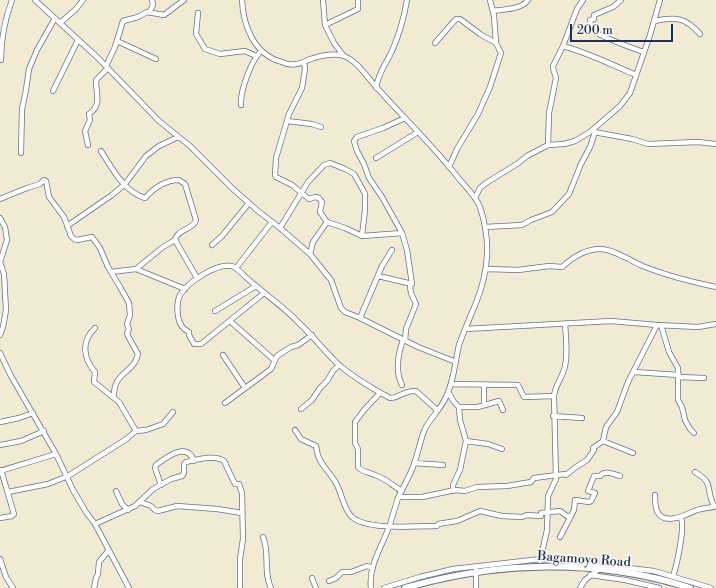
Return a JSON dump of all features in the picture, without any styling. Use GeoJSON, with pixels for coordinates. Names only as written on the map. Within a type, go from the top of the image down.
{"type":"FeatureCollection","features":[{"type":"Feature","properties":{"kind":"highway","name":"Bagamoyo Road"},"geometry":{"type":"LineString","coordinates":[[405,588],[477,569],[539,566],[567,567],[643,576],[690,588]]}},
{"type":"Feature","properties":{"kind":"street"},"geometry":{"type":"LineString","coordinates":[[1,60],[2,31],[12,0]]}},
{"type":"Feature","properties":{"kind":"street"},"geometry":{"type":"LineString","coordinates":[[35,0],[41,2],[55,18],[107,67],[160,121],[190,146],[249,203],[310,254],[331,280],[341,308],[345,312],[404,340],[456,362]]}},
{"type":"Feature","properties":{"kind":"street"},"geometry":{"type":"LineString","coordinates":[[60,23],[76,9],[83,0]]}},
{"type":"Feature","properties":{"kind":"street"},"geometry":{"type":"LineString","coordinates":[[150,12],[153,5],[152,0]]}},
{"type":"Feature","properties":{"kind":"street"},"geometry":{"type":"LineString","coordinates":[[88,145],[85,131],[90,122],[89,114],[97,105],[96,80],[107,67],[123,21],[150,12],[164,15],[184,0]]}},
{"type":"Feature","properties":{"kind":"street"},"geometry":{"type":"LineString","coordinates":[[242,0],[243,17],[248,32],[261,51],[269,57],[288,64],[297,64],[324,56],[342,55]]}},
{"type":"Feature","properties":{"kind":"street"},"geometry":{"type":"LineString","coordinates":[[323,0],[325,25],[342,55],[351,60],[359,68],[450,167],[475,198],[479,206],[485,228],[488,253],[487,269],[476,302],[465,328],[446,399],[428,423],[414,463],[398,497],[389,527],[371,574],[371,588]]}},
{"type":"Feature","properties":{"kind":"street"},"geometry":{"type":"LineString","coordinates":[[325,25],[358,9],[358,0]]}},
{"type":"Feature","properties":{"kind":"street"},"geometry":{"type":"LineString","coordinates":[[376,88],[378,77],[391,53],[398,34],[407,0]]}},
{"type":"Feature","properties":{"kind":"street"},"geometry":{"type":"LineString","coordinates":[[450,167],[456,149],[478,114],[490,87],[501,53],[496,42],[493,11],[490,6],[490,0]]}},
{"type":"Feature","properties":{"kind":"street"},"geometry":{"type":"LineString","coordinates":[[493,11],[520,6],[528,0]]}},
{"type":"Feature","properties":{"kind":"street"},"geometry":{"type":"LineString","coordinates":[[548,144],[549,113],[556,78],[553,66],[564,46],[577,9],[583,0]]}},
{"type":"Feature","properties":{"kind":"street"},"geometry":{"type":"LineString","coordinates":[[621,0],[613,7],[594,15],[594,19],[590,20],[590,24],[595,33],[644,52]]}},
{"type":"Feature","properties":{"kind":"street"},"geometry":{"type":"LineString","coordinates":[[475,198],[480,188],[486,183],[527,156],[548,144],[571,142],[592,132],[620,106],[630,93],[655,21],[660,0]]}},
{"type":"Feature","properties":{"kind":"street"},"geometry":{"type":"LineString","coordinates":[[198,13],[196,34],[205,49],[220,54],[244,51],[256,56]]}},
{"type":"Feature","properties":{"kind":"street"},"geometry":{"type":"LineString","coordinates":[[21,153],[22,109],[29,70],[37,50],[55,18]]}},
{"type":"Feature","properties":{"kind":"street"},"geometry":{"type":"LineString","coordinates":[[435,43],[456,19],[460,19],[480,34],[496,42]]}},
{"type":"Feature","properties":{"kind":"street"},"geometry":{"type":"LineString","coordinates":[[655,21],[664,19],[686,21],[691,24],[700,34]]}},
{"type":"Feature","properties":{"kind":"street"},"geometry":{"type":"LineString","coordinates":[[53,91],[78,40]]}},
{"type":"Feature","properties":{"kind":"street"},"geometry":{"type":"LineString","coordinates":[[117,41],[156,59]]}},
{"type":"Feature","properties":{"kind":"street"},"geometry":{"type":"LineString","coordinates":[[564,46],[594,56],[615,67],[636,75]]}},
{"type":"Feature","properties":{"kind":"street"},"geometry":{"type":"LineString","coordinates":[[241,106],[243,91],[256,56],[261,51]]}},
{"type":"Feature","properties":{"kind":"street"},"geometry":{"type":"LineString","coordinates":[[304,62],[305,69],[302,88],[291,109],[276,158],[274,172],[276,177],[292,185],[309,199],[315,197],[319,198],[322,202],[320,212],[327,222],[362,236],[402,233]]}},
{"type":"Feature","properties":{"kind":"street"},"geometry":{"type":"LineString","coordinates":[[402,385],[398,376],[398,356],[404,340],[406,329],[416,306],[415,300],[411,293],[410,286],[412,284],[407,250],[402,233],[382,197],[369,178],[354,141],[357,137],[383,128],[405,118]]}},
{"type":"Feature","properties":{"kind":"street"},"geometry":{"type":"LineString","coordinates":[[287,121],[312,124],[321,127]]}},
{"type":"Feature","properties":{"kind":"street"},"geometry":{"type":"LineString","coordinates":[[376,158],[418,132]]}},
{"type":"Feature","properties":{"kind":"street"},"geometry":{"type":"LineString","coordinates":[[592,132],[632,139],[648,144],[698,142],[716,144]]}},
{"type":"Feature","properties":{"kind":"street"},"geometry":{"type":"LineString","coordinates":[[485,228],[522,225],[552,212],[569,194],[581,164],[590,147],[592,132]]}},
{"type":"Feature","properties":{"kind":"street"},"geometry":{"type":"LineString","coordinates":[[67,226],[112,195],[125,184],[146,156],[159,146],[178,137]]}},
{"type":"Feature","properties":{"kind":"street"},"geometry":{"type":"LineString","coordinates":[[101,151],[113,171],[138,195],[145,198],[163,184],[178,180],[183,181],[189,194],[196,220],[194,225],[178,234],[175,237],[175,240],[163,247],[136,269]]}},
{"type":"Feature","properties":{"kind":"street"},"geometry":{"type":"LineString","coordinates":[[280,228],[308,182],[327,164],[337,166],[354,174],[365,194],[362,236]]}},
{"type":"Feature","properties":{"kind":"street"},"geometry":{"type":"LineString","coordinates":[[0,199],[40,184],[44,180],[46,181],[49,197],[64,217],[70,236],[78,240],[89,237],[94,238],[100,248],[111,272],[129,304],[130,315],[127,324],[129,329],[127,333],[138,354],[134,364],[117,380],[114,389],[114,397]]}},
{"type":"Feature","properties":{"kind":"street"},"geometry":{"type":"LineString","coordinates":[[212,245],[222,236],[249,203]]}},
{"type":"Feature","properties":{"kind":"street"},"geometry":{"type":"LineString","coordinates":[[0,218],[5,227],[7,240],[0,262],[4,272],[6,310],[0,335]]}},
{"type":"Feature","properties":{"kind":"street"},"geometry":{"type":"LineString","coordinates":[[236,268],[272,222]]}},
{"type":"Feature","properties":{"kind":"street"},"geometry":{"type":"LineString","coordinates":[[310,254],[313,242],[327,222]]}},
{"type":"Feature","properties":{"kind":"street"},"geometry":{"type":"LineString","coordinates":[[175,240],[197,278]]}},
{"type":"Feature","properties":{"kind":"street"},"geometry":{"type":"LineString","coordinates":[[487,269],[518,270],[562,266],[572,258],[586,251],[602,249],[678,278],[716,287]]}},
{"type":"Feature","properties":{"kind":"street"},"geometry":{"type":"LineString","coordinates":[[360,318],[382,266],[392,250]]}},
{"type":"Feature","properties":{"kind":"street"},"geometry":{"type":"LineString","coordinates":[[264,293],[201,344],[194,344],[189,332],[179,323],[178,299],[185,289],[197,278],[216,268],[225,266],[236,268],[279,304],[312,335],[339,365],[380,393],[390,398],[394,398],[409,390],[416,390],[437,410]]}},
{"type":"Feature","properties":{"kind":"street"},"geometry":{"type":"LineString","coordinates":[[111,272],[136,269],[185,289]]}},
{"type":"Feature","properties":{"kind":"street"},"geometry":{"type":"LineString","coordinates":[[378,276],[412,284]]}},
{"type":"Feature","properties":{"kind":"street"},"geometry":{"type":"LineString","coordinates":[[215,311],[256,286]]}},
{"type":"Feature","properties":{"kind":"street"},"geometry":{"type":"LineString","coordinates":[[230,321],[274,360]]}},
{"type":"Feature","properties":{"kind":"street"},"geometry":{"type":"LineString","coordinates":[[465,328],[610,321],[659,325],[698,326],[716,324]]}},
{"type":"Feature","properties":{"kind":"street"},"geometry":{"type":"LineString","coordinates":[[539,566],[547,530],[547,512],[549,503],[548,496],[555,482],[556,475],[554,396],[555,388],[566,364],[565,324]]}},
{"type":"Feature","properties":{"kind":"street"},"geometry":{"type":"LineString","coordinates":[[398,497],[422,497],[455,490],[465,491],[477,487],[507,486],[531,482],[534,478],[566,475],[584,462],[594,450],[593,448],[603,440],[606,427],[617,412],[628,382],[659,325]]}},
{"type":"Feature","properties":{"kind":"street"},"geometry":{"type":"LineString","coordinates":[[659,325],[666,346],[678,368],[678,400],[682,407],[685,420],[694,433]]}},
{"type":"Feature","properties":{"kind":"street"},"geometry":{"type":"LineString","coordinates":[[95,328],[86,340],[87,359],[90,367],[95,372],[94,382],[114,397],[126,413],[136,431]]}},
{"type":"Feature","properties":{"kind":"street"},"geometry":{"type":"LineString","coordinates":[[225,403],[271,369],[277,356],[290,347],[298,345],[312,335]]}},
{"type":"Feature","properties":{"kind":"street"},"geometry":{"type":"LineString","coordinates":[[0,354],[11,376],[44,431],[68,476],[79,501],[95,524],[129,588]]}},
{"type":"Feature","properties":{"kind":"street"},"geometry":{"type":"LineString","coordinates":[[223,355],[245,388]]}},
{"type":"Feature","properties":{"kind":"street"},"geometry":{"type":"LineString","coordinates":[[301,409],[312,400],[339,365]]}},
{"type":"Feature","properties":{"kind":"street"},"geometry":{"type":"LineString","coordinates":[[634,372],[704,378]]}},
{"type":"Feature","properties":{"kind":"street"},"geometry":{"type":"LineString","coordinates":[[451,384],[518,385],[524,397],[554,396]]}},
{"type":"Feature","properties":{"kind":"street"},"geometry":{"type":"LineString","coordinates":[[484,384],[484,405]]}},
{"type":"Feature","properties":{"kind":"street"},"geometry":{"type":"LineString","coordinates":[[448,392],[459,407],[460,420],[466,441],[460,470],[455,480],[453,491]]}},
{"type":"Feature","properties":{"kind":"street"},"geometry":{"type":"LineString","coordinates":[[380,393],[355,422],[355,443],[358,449],[358,467],[361,470],[380,476],[386,482],[402,491]]}},
{"type":"Feature","properties":{"kind":"street"},"geometry":{"type":"LineString","coordinates":[[459,407],[475,407],[499,401],[503,410]]}},
{"type":"Feature","properties":{"kind":"street"},"geometry":{"type":"LineString","coordinates":[[0,422],[19,418],[33,412]]}},
{"type":"Feature","properties":{"kind":"street"},"geometry":{"type":"LineString","coordinates":[[8,492],[48,484],[68,476],[125,440],[136,431],[146,430],[163,424],[173,412]]}},
{"type":"Feature","properties":{"kind":"street"},"geometry":{"type":"LineString","coordinates":[[554,416],[582,418]]}},
{"type":"Feature","properties":{"kind":"street"},"geometry":{"type":"LineString","coordinates":[[295,430],[300,439],[316,446],[319,458],[336,484],[345,506],[351,516],[360,522],[389,527],[438,526],[438,524],[457,521],[480,511],[502,516],[522,517],[527,515],[541,516],[541,512],[560,511],[567,516],[571,516]]}},
{"type":"Feature","properties":{"kind":"street"},"geometry":{"type":"LineString","coordinates":[[0,445],[21,441],[44,431]]}},
{"type":"Feature","properties":{"kind":"street"},"geometry":{"type":"LineString","coordinates":[[603,440],[633,453]]}},
{"type":"Feature","properties":{"kind":"street"},"geometry":{"type":"LineString","coordinates":[[466,441],[488,444],[502,449]]}},
{"type":"Feature","properties":{"kind":"street"},"geometry":{"type":"LineString","coordinates":[[161,485],[154,468],[156,465],[180,451],[189,452],[194,461]]}},
{"type":"Feature","properties":{"kind":"street"},"geometry":{"type":"LineString","coordinates":[[0,518],[12,516],[14,514],[0,470],[56,454]]}},
{"type":"Feature","properties":{"kind":"street"},"geometry":{"type":"LineString","coordinates":[[95,524],[128,510],[140,502],[154,489],[171,479],[183,475],[184,464],[194,461],[218,458],[224,461],[235,484],[239,484],[242,493],[243,539],[240,560],[240,588]]}},
{"type":"Feature","properties":{"kind":"street"},"geometry":{"type":"LineString","coordinates":[[414,463],[443,466]]}},
{"type":"Feature","properties":{"kind":"street"},"geometry":{"type":"LineString","coordinates":[[655,495],[657,510],[660,514],[671,518],[681,518],[698,510],[715,506],[710,499],[710,483],[706,478],[695,472]]}},
{"type":"Feature","properties":{"kind":"street"},"geometry":{"type":"LineString","coordinates":[[560,537],[574,510],[576,500],[589,502],[592,500],[595,493],[588,491],[594,476],[600,476],[606,473],[620,476]]}},
{"type":"Feature","properties":{"kind":"street"},"geometry":{"type":"LineString","coordinates":[[116,491],[128,510]]}},
{"type":"Feature","properties":{"kind":"street"},"geometry":{"type":"LineString","coordinates":[[140,502],[151,506],[158,511],[177,506],[217,509],[242,513]]}},
{"type":"Feature","properties":{"kind":"street"},"geometry":{"type":"LineString","coordinates":[[673,576],[676,570],[683,526],[681,518]]}},
{"type":"Feature","properties":{"kind":"street"},"geometry":{"type":"LineString","coordinates":[[263,537],[266,544],[267,576],[271,588]]}},
{"type":"Feature","properties":{"kind":"street"},"geometry":{"type":"LineString","coordinates":[[94,588],[98,574],[99,562],[109,550]]}},
{"type":"Feature","properties":{"kind":"street"},"geometry":{"type":"LineString","coordinates":[[0,559],[1,569],[13,588]]}},
{"type":"Feature","properties":{"kind":"street"},"geometry":{"type":"LineString","coordinates":[[384,588],[399,586],[443,571],[477,569],[541,560],[654,571],[711,588]]}},
{"type":"Feature","properties":{"kind":"street"},"geometry":{"type":"LineString","coordinates":[[329,581],[336,578],[342,572],[350,572],[367,566],[373,568]]}},
{"type":"Feature","properties":{"kind":"street"},"geometry":{"type":"LineString","coordinates":[[476,588],[477,569]]}},
{"type":"Feature","properties":{"kind":"street"},"geometry":{"type":"LineString","coordinates":[[580,588],[585,580],[598,570]]}},
{"type":"Feature","properties":{"kind":"street"},"geometry":{"type":"LineString","coordinates":[[590,576],[625,580],[659,588]]}},
{"type":"Feature","properties":{"kind":"street"},"geometry":{"type":"LineString","coordinates":[[312,578],[316,588]]}}]}
